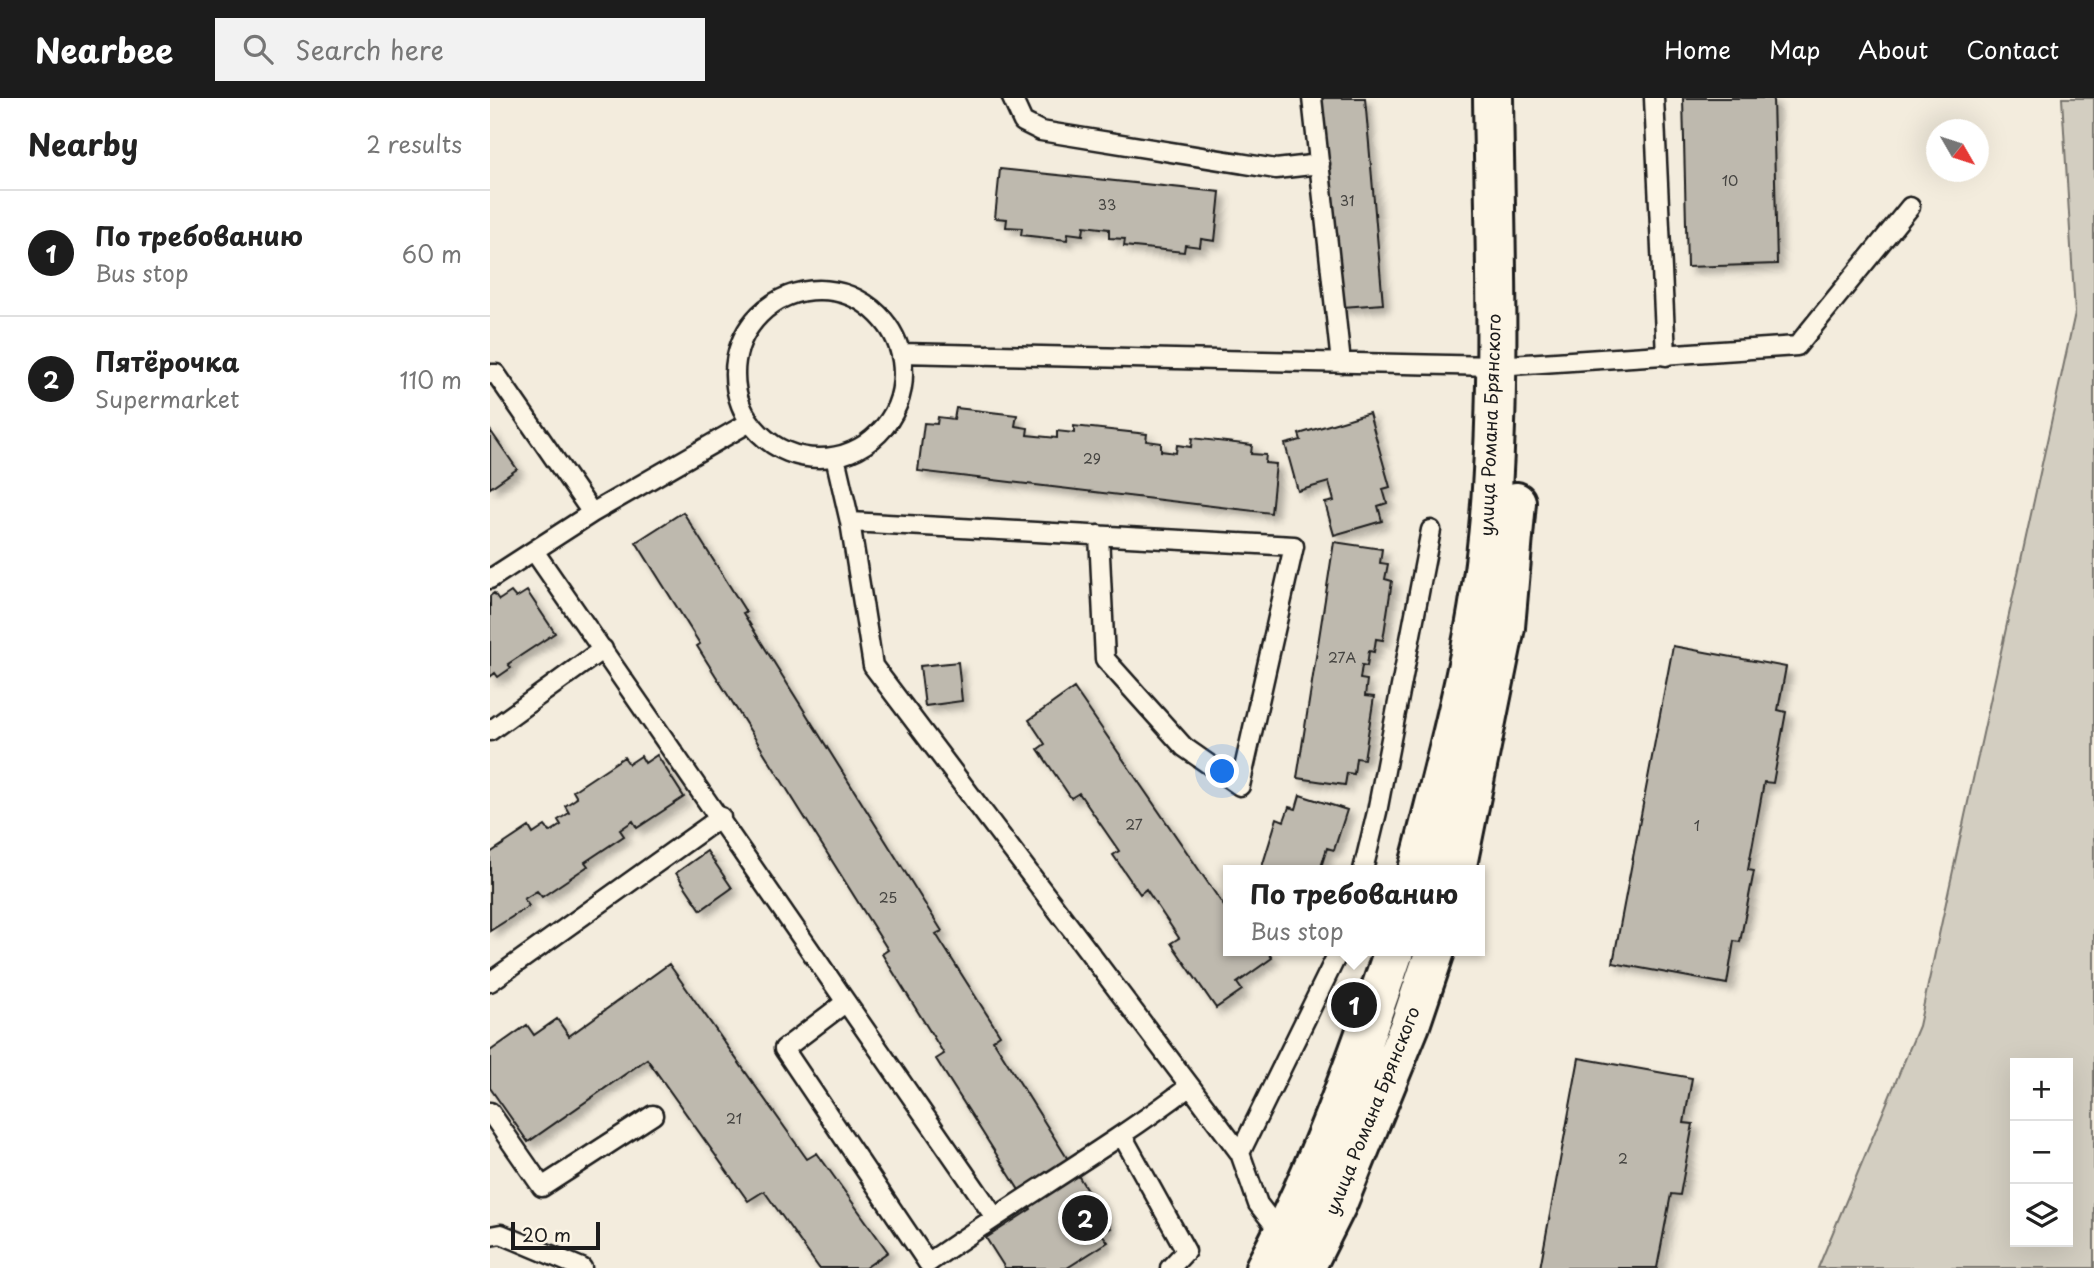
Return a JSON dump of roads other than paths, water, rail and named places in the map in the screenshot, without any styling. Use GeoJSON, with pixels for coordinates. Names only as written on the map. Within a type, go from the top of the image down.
{"type":"FeatureCollection","features":[{"type":"Feature","properties":{"kind":"main road","name":"улица Романа Брянского"},"geometry":{"type":"LineString","coordinates":[[1457,865],[1505,627],[1516,513],[1493,98]]}},
{"type":"Feature","properties":{"kind":"main road","name":"улица Романа Брянского"},"geometry":{"type":"LineString","coordinates":[[1419,865],[1463,699],[1490,519],[1508,365],[1517,98]]}},
{"type":"Feature","properties":{"kind":"main road","name":"улица Романа Брянского"},"geometry":{"type":"LineString","coordinates":[[1291,1257],[1392,956]]}},
{"type":"Feature","properties":{"kind":"main road","name":"улица Романа Брянского"},"geometry":{"type":"LineString","coordinates":[[1291,1257],[1337,1204],[1410,1024],[1433,956]]}},
{"type":"Feature","properties":{"kind":"lane"},"geometry":{"type":"LineString","coordinates":[[1012,98],[1023,122],[1041,131],[1276,169],[1320,164]]}},
{"type":"Feature","properties":{"kind":"lane"},"geometry":{"type":"LineString","coordinates":[[1312,98],[1341,363]]}},
{"type":"Feature","properties":{"kind":"lane"},"geometry":{"type":"LineString","coordinates":[[1654,98],[1666,356]]}},
{"type":"Feature","properties":{"kind":"lane"},"geometry":{"type":"LineString","coordinates":[[901,353],[1508,365],[1797,346],[1910,207]]}},
{"type":"Feature","properties":{"kind":"lane"},"geometry":{"type":"LineString","coordinates":[[820,290],[847,295],[859,301],[871,308],[890,328],[901,353],[903,381],[897,407],[882,431],[861,448],[835,457],[807,458],[780,450],[757,433],[750,422],[741,409],[734,382],[737,354],[755,321],[768,307],[793,294],[820,290]]}},
{"type":"Feature","properties":{"kind":"lane"},"geometry":{"type":"LineString","coordinates":[[490,374],[496,373],[592,513]]}},
{"type":"Feature","properties":{"kind":"lane"},"geometry":{"type":"LineString","coordinates":[[490,579],[592,513],[750,422]]}},
{"type":"Feature","properties":{"kind":"lane"},"geometry":{"type":"LineString","coordinates":[[835,457],[850,522],[873,666],[1240,1153],[1258,1204],[1291,1257]]}},
{"type":"Feature","properties":{"kind":"lane"},"geometry":{"type":"LineString","coordinates":[[850,522],[1099,535],[1294,546],[1240,786],[1184,747],[1105,659],[1099,535]]}},
{"type":"Feature","properties":{"kind":"lane"},"geometry":{"type":"LineString","coordinates":[[1364,865],[1431,530]]}},
{"type":"Feature","properties":{"kind":"lane"},"geometry":{"type":"LineString","coordinates":[[534,551],[721,817],[994,1216]]}},
{"type":"Feature","properties":{"kind":"lane"},"geometry":{"type":"LineString","coordinates":[[490,731],[603,649]]}},
{"type":"Feature","properties":{"kind":"lane"},"geometry":{"type":"LineString","coordinates":[[490,982],[721,817]]}},
{"type":"Feature","properties":{"kind":"lane"},"geometry":{"type":"LineString","coordinates":[[1240,1153],[1337,956]]}},
{"type":"Feature","properties":{"kind":"lane"},"geometry":{"type":"LineString","coordinates":[[846,1002],[784,1049],[928,1263],[994,1216],[1124,1137],[1190,1086]]}},
{"type":"Feature","properties":{"kind":"lane"},"geometry":{"type":"LineString","coordinates":[[490,1112],[542,1187],[653,1115]]}},
{"type":"Feature","properties":{"kind":"lane"},"geometry":{"type":"LineString","coordinates":[[1124,1137],[1185,1251],[1170,1268]]}},
{"type":"Feature","properties":{"kind":"lane"},"geometry":{"type":"LineString","coordinates":[[490,1236],[500,1234],[582,1268]]}},
{"type":"Feature","properties":{"kind":"place","name":"По требованию"},"geometry":{"type":"Point","coordinates":[1354,1005]}},
{"type":"Feature","properties":{"kind":"place","name":"Пятёрочка"},"geometry":{"type":"Point","coordinates":[1085,1218]}}]}
